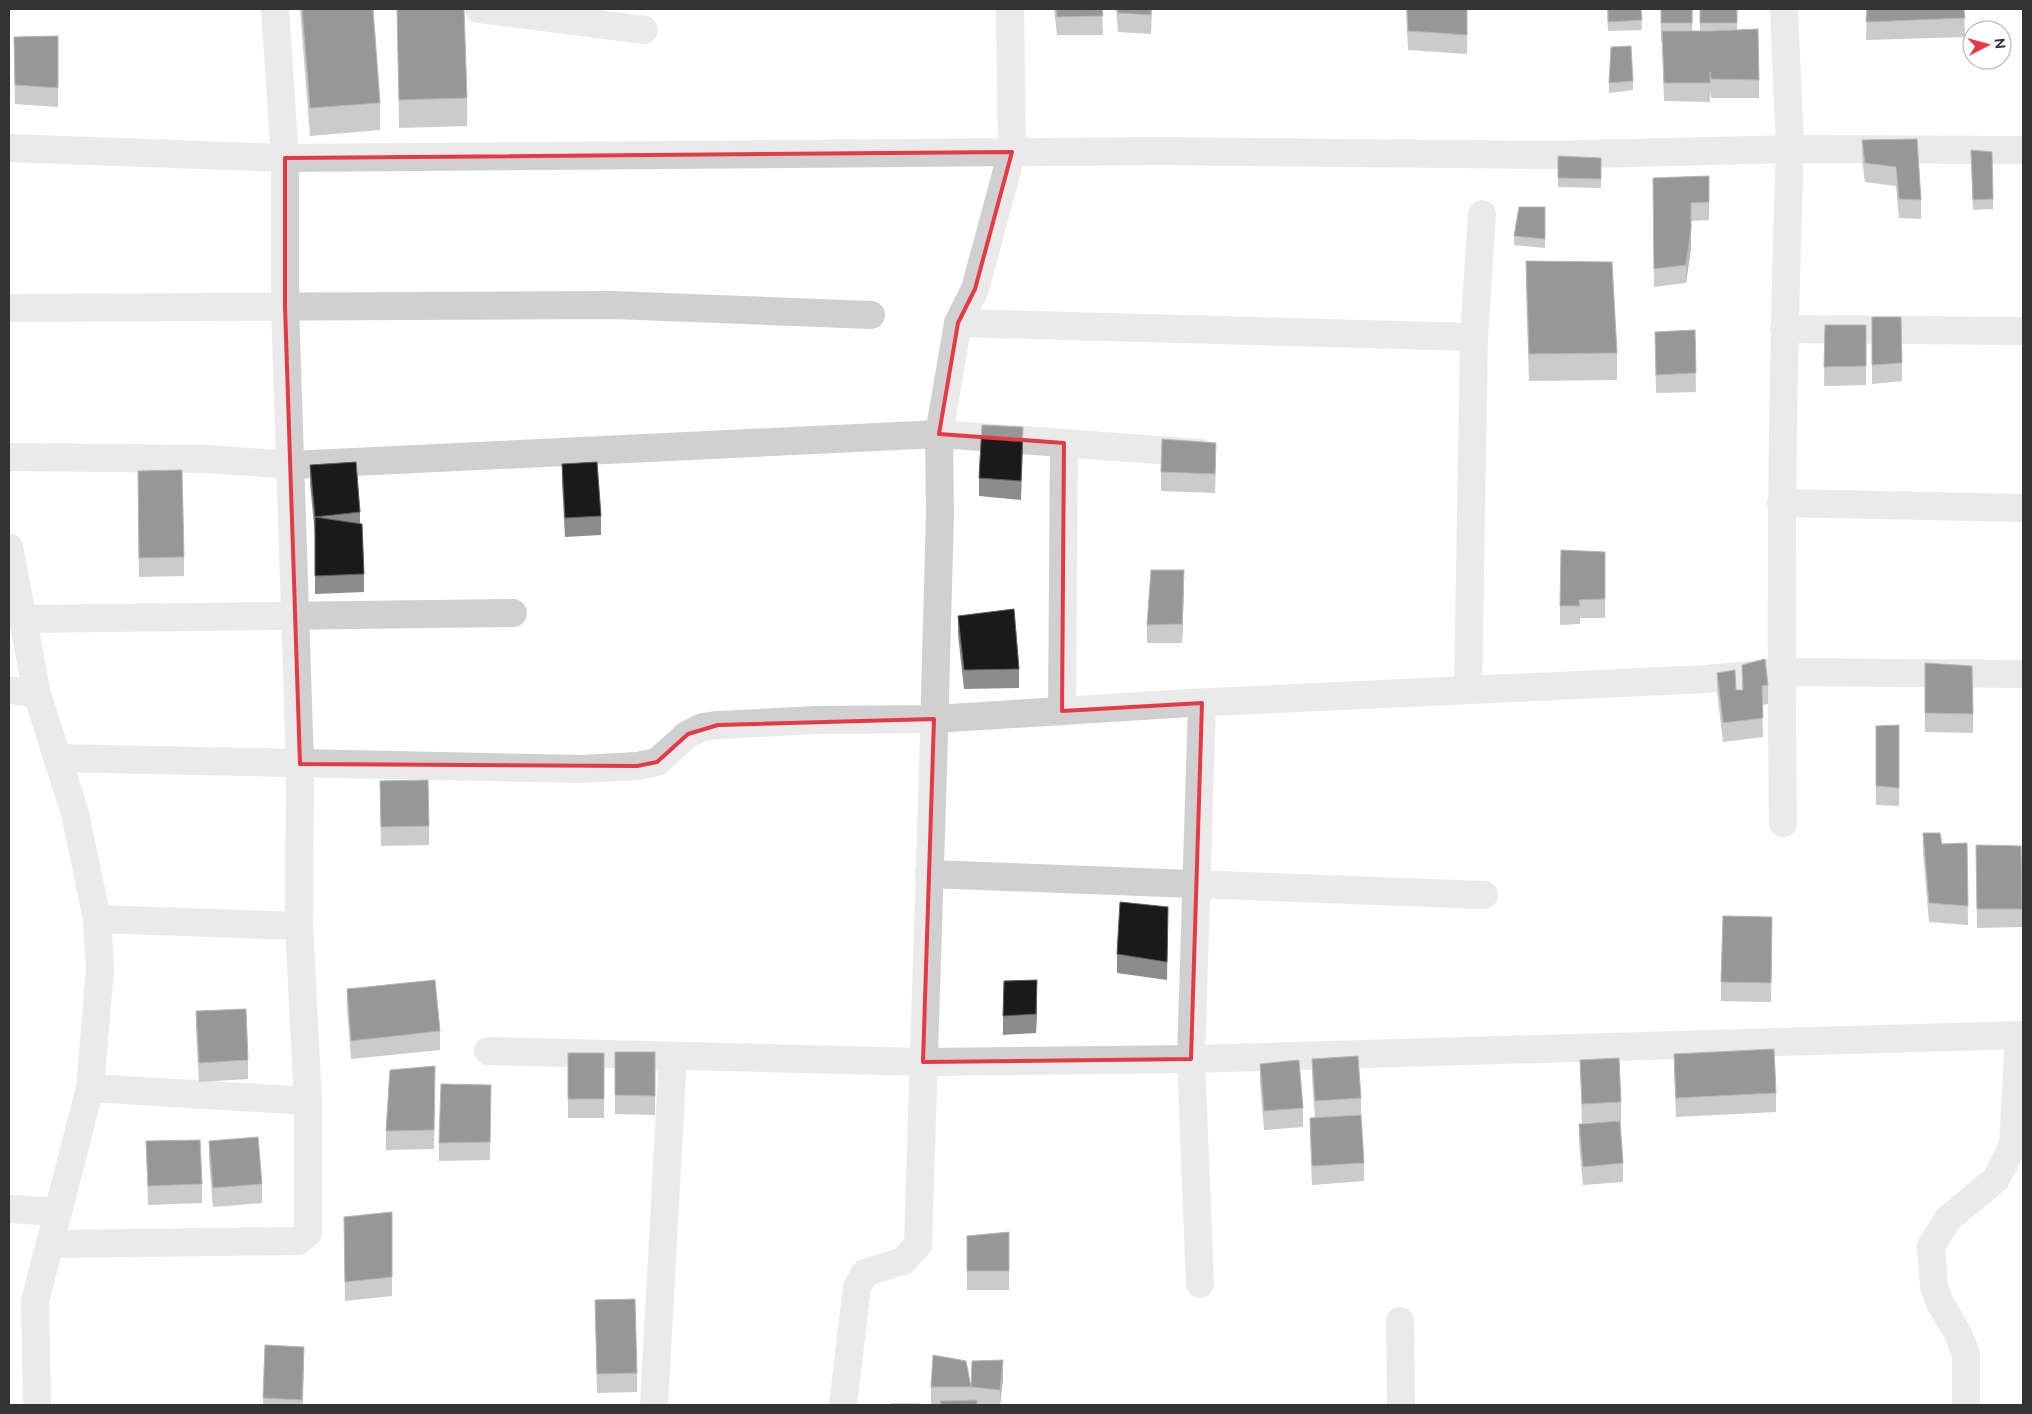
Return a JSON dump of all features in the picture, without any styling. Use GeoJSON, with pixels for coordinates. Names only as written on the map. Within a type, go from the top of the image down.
{"type":"FeatureCollection","features":[{"type":"Feature","properties":{"kind":"street"},"geometry":{"type":"LineString","coordinates":[[50,1244],[302,1240],[306,1237],[309,1228],[308,1101],[299,926],[300,764],[285,306],[284,158],[275,9]]}},
{"type":"Feature","properties":{"kind":"street"},"geometry":{"type":"LineString","coordinates":[[479,9],[644,30]]}},
{"type":"Feature","properties":{"kind":"street"},"geometry":{"type":"LineString","coordinates":[[842,1405],[857,1287],[866,1273],[903,1261],[918,1245],[922,1062],[934,719],[939,434],[958,323],[975,289],[1012,152],[1010,9]]}},
{"type":"Feature","properties":{"kind":"street"},"geometry":{"type":"LineString","coordinates":[[1783,823],[1781,503],[1790,149],[1784,9]]}},
{"type":"Feature","properties":{"kind":"street"},"geometry":{"type":"LineString","coordinates":[[9,148],[284,158],[1012,152],[1407,152],[1550,155],[1790,149],[2023,150]]}},
{"type":"Feature","properties":{"kind":"street"},"geometry":{"type":"LineString","coordinates":[[1468,690],[1474,337],[1482,214]]}},
{"type":"Feature","properties":{"kind":"street"},"geometry":{"type":"LineString","coordinates":[[9,308],[613,306],[871,315]]}},
{"type":"Feature","properties":{"kind":"street"},"geometry":{"type":"LineString","coordinates":[[958,323],[1474,337]]}},
{"type":"Feature","properties":{"kind":"street"},"geometry":{"type":"LineString","coordinates":[[1784,329],[2023,331]]}},
{"type":"Feature","properties":{"kind":"street"},"geometry":{"type":"LineString","coordinates":[[9,457],[209,459],[291,465],[939,434],[1209,454]]}},
{"type":"Feature","properties":{"kind":"street"},"geometry":{"type":"LineString","coordinates":[[1062,711],[1064,444]]}},
{"type":"Feature","properties":{"kind":"street"},"geometry":{"type":"LineString","coordinates":[[1781,503],[2023,508]]}},
{"type":"Feature","properties":{"kind":"street"},"geometry":{"type":"LineString","coordinates":[[9,547],[37,694],[75,813],[97,919],[100,969],[90,1088],[35,1301],[37,1405]]}},
{"type":"Feature","properties":{"kind":"street"},"geometry":{"type":"LineString","coordinates":[[23,619],[295,614],[513,613]]}},
{"type":"Feature","properties":{"kind":"street"},"geometry":{"type":"LineString","coordinates":[[57,758],[582,769],[636,766],[657,762],[688,734],[718,725],[816,720],[934,719],[1202,702],[1707,679],[1781,672],[2023,674]]}},
{"type":"Feature","properties":{"kind":"street"},"geometry":{"type":"LineString","coordinates":[[9,690],[37,694]]}},
{"type":"Feature","properties":{"kind":"street"},"geometry":{"type":"LineString","coordinates":[[1200,1284],[1191,1059],[1202,702]]}},
{"type":"Feature","properties":{"kind":"street"},"geometry":{"type":"LineString","coordinates":[[929,874],[1196,882],[1484,895]]}},
{"type":"Feature","properties":{"kind":"street"},"geometry":{"type":"LineString","coordinates":[[97,919],[299,926]]}},
{"type":"Feature","properties":{"kind":"street"},"geometry":{"type":"LineString","coordinates":[[488,1050],[922,1062],[1191,1059],[2021,1036],[2013,1146],[1996,1179],[1948,1219],[1931,1246],[1934,1287],[1966,1354],[1966,1405]]}},
{"type":"Feature","properties":{"kind":"street"},"geometry":{"type":"LineString","coordinates":[[654,1405],[673,1056]]}},
{"type":"Feature","properties":{"kind":"street"},"geometry":{"type":"LineString","coordinates":[[90,1088],[308,1101]]}},
{"type":"Feature","properties":{"kind":"street"},"geometry":{"type":"LineString","coordinates":[[9,1208],[58,1212]]}},
{"type":"Feature","properties":{"kind":"street"},"geometry":{"type":"LineString","coordinates":[[1400,1321],[1401,1405]]}},
{"type":"Feature","properties":{"kind":"highlighted area"},"geometry":{"type":"Polygon","coordinates":[[[1012,152],[975,289],[958,323],[939,434],[1064,443],[1062,711],[1202,703],[1191,1059],[923,1062],[934,719],[718,725],[688,734],[657,762],[637,766],[300,764],[285,306],[285,158],[1012,152]]]}},
{"type":"Feature","properties":{"kind":"building"},"geometry":{"type":"Polygon","coordinates":[[[302,9],[373,9],[380,103],[310,108],[302,9]]]}},
{"type":"Feature","properties":{"kind":"building"},"geometry":{"type":"Polygon","coordinates":[[[397,9],[464,9],[467,98],[399,100],[397,9]]]}},
{"type":"Feature","properties":{"kind":"building"},"geometry":{"type":"Polygon","coordinates":[[[1056,9],[1102,9],[1103,16],[1057,17],[1056,9]]]}},
{"type":"Feature","properties":{"kind":"building"},"geometry":{"type":"Polygon","coordinates":[[[1118,9],[1151,9],[1151,15],[1118,13],[1118,9]]]}},
{"type":"Feature","properties":{"kind":"building"},"geometry":{"type":"Polygon","coordinates":[[[1407,9],[1467,9],[1467,35],[1408,31],[1407,9]]]}},
{"type":"Feature","properties":{"kind":"building"},"geometry":{"type":"Polygon","coordinates":[[[1608,9],[1641,9],[1642,20],[1608,22],[1608,9]]]}},
{"type":"Feature","properties":{"kind":"building"},"geometry":{"type":"Polygon","coordinates":[[[1661,9],[1692,9],[1692,23],[1661,23],[1661,9]]]}},
{"type":"Feature","properties":{"kind":"building"},"geometry":{"type":"Polygon","coordinates":[[[1700,9],[1737,9],[1737,23],[1700,23],[1700,9]]]}},
{"type":"Feature","properties":{"kind":"building"},"geometry":{"type":"Polygon","coordinates":[[[1867,9],[1964,9],[1965,18],[1866,22],[1867,9]]]}},
{"type":"Feature","properties":{"kind":"building"},"geometry":{"type":"Polygon","coordinates":[[[1758,29],[1759,80],[1711,79],[1710,72],[1710,83],[1664,83],[1662,31],[1758,29]]]}},
{"type":"Feature","properties":{"kind":"building"},"geometry":{"type":"Polygon","coordinates":[[[58,36],[58,88],[15,85],[14,37],[58,36]]]}},
{"type":"Feature","properties":{"kind":"building"},"geometry":{"type":"Polygon","coordinates":[[[1631,46],[1633,81],[1609,83],[1611,47],[1631,46]]]}},
{"type":"Feature","properties":{"kind":"building"},"geometry":{"type":"Polygon","coordinates":[[[1917,139],[1921,200],[1899,199],[1896,167],[1865,163],[1862,140],[1917,139]]]}},
{"type":"Feature","properties":{"kind":"building"},"geometry":{"type":"Polygon","coordinates":[[[1971,150],[1992,152],[1993,199],[1973,200],[1971,150]]]}},
{"type":"Feature","properties":{"kind":"building"},"geometry":{"type":"Polygon","coordinates":[[[1558,156],[1601,158],[1601,179],[1558,178],[1558,156]]]}},
{"type":"Feature","properties":{"kind":"building"},"geometry":{"type":"Polygon","coordinates":[[[1709,176],[1709,202],[1691,203],[1691,229],[1686,265],[1654,269],[1653,178],[1709,176]]]}},
{"type":"Feature","properties":{"kind":"building"},"geometry":{"type":"Polygon","coordinates":[[[1519,207],[1545,207],[1545,239],[1514,236],[1519,207]]]}},
{"type":"Feature","properties":{"kind":"building"},"geometry":{"type":"Polygon","coordinates":[[[1526,261],[1612,262],[1617,353],[1529,354],[1526,261]]]}},
{"type":"Feature","properties":{"kind":"building"},"geometry":{"type":"Polygon","coordinates":[[[1872,317],[1901,317],[1902,363],[1872,365],[1872,317]]]}},
{"type":"Feature","properties":{"kind":"building"},"geometry":{"type":"Polygon","coordinates":[[[1825,325],[1866,325],[1866,366],[1824,367],[1825,325]]]}},
{"type":"Feature","properties":{"kind":"building"},"geometry":{"type":"Polygon","coordinates":[[[1695,330],[1696,373],[1656,375],[1655,332],[1695,330]]]}},
{"type":"Feature","properties":{"kind":"building"},"geometry":{"type":"Polygon","coordinates":[[[982,425],[1023,427],[1021,481],[979,478],[982,425]]]}},
{"type":"Feature","properties":{"kind":"building"},"geometry":{"type":"Polygon","coordinates":[[[1162,439],[1216,443],[1215,474],[1161,472],[1162,439]]]}},
{"type":"Feature","properties":{"kind":"building"},"geometry":{"type":"Polygon","coordinates":[[[356,462],[360,512],[315,517],[310,465],[356,462]]]}},
{"type":"Feature","properties":{"kind":"building"},"geometry":{"type":"Polygon","coordinates":[[[597,462],[601,516],[565,518],[562,464],[597,462]]]}},
{"type":"Feature","properties":{"kind":"building"},"geometry":{"type":"Polygon","coordinates":[[[182,470],[184,557],[139,558],[138,471],[182,470]]]}},
{"type":"Feature","properties":{"kind":"building"},"geometry":{"type":"Polygon","coordinates":[[[315,517],[362,524],[364,574],[315,576],[315,517]]]}},
{"type":"Feature","properties":{"kind":"building"},"geometry":{"type":"Polygon","coordinates":[[[1561,550],[1605,552],[1605,599],[1579,600],[1580,606],[1560,606],[1561,550]]]}},
{"type":"Feature","properties":{"kind":"building"},"geometry":{"type":"Polygon","coordinates":[[[1151,570],[1184,570],[1182,624],[1147,625],[1151,570]]]}},
{"type":"Feature","properties":{"kind":"building"},"geometry":{"type":"Polygon","coordinates":[[[1014,609],[1019,669],[964,670],[958,616],[1014,609]]]}},
{"type":"Feature","properties":{"kind":"building"},"geometry":{"type":"Polygon","coordinates":[[[1765,659],[1768,685],[1762,686],[1763,718],[1723,723],[1717,673],[1735,670],[1736,690],[1743,690],[1742,665],[1765,659]]]}},
{"type":"Feature","properties":{"kind":"building"},"geometry":{"type":"Polygon","coordinates":[[[1925,663],[1972,666],[1973,714],[1925,713],[1925,663]]]}},
{"type":"Feature","properties":{"kind":"building"},"geometry":{"type":"Polygon","coordinates":[[[1899,725],[1899,788],[1876,786],[1876,726],[1899,725]]]}},
{"type":"Feature","properties":{"kind":"building"},"geometry":{"type":"Polygon","coordinates":[[[428,780],[429,826],[381,827],[380,781],[428,780]]]}},
{"type":"Feature","properties":{"kind":"building"},"geometry":{"type":"Polygon","coordinates":[[[1923,833],[1940,833],[1942,844],[1967,843],[1968,906],[1929,903],[1923,833]]]}},
{"type":"Feature","properties":{"kind":"building"},"geometry":{"type":"Polygon","coordinates":[[[1976,845],[2021,846],[2022,909],[1977,909],[1976,845]]]}},
{"type":"Feature","properties":{"kind":"building"},"geometry":{"type":"Polygon","coordinates":[[[1120,902],[1168,907],[1167,962],[1117,954],[1120,902]]]}},
{"type":"Feature","properties":{"kind":"building"},"geometry":{"type":"Polygon","coordinates":[[[1723,916],[1772,917],[1771,983],[1721,982],[1723,916]]]}},
{"type":"Feature","properties":{"kind":"building"},"geometry":{"type":"Polygon","coordinates":[[[435,980],[440,1031],[351,1041],[347,989],[435,980]]]}},
{"type":"Feature","properties":{"kind":"building"},"geometry":{"type":"Polygon","coordinates":[[[1037,980],[1036,1014],[1003,1016],[1004,981],[1037,980]]]}},
{"type":"Feature","properties":{"kind":"building"},"geometry":{"type":"Polygon","coordinates":[[[246,1009],[248,1060],[199,1063],[196,1011],[246,1009]]]}},
{"type":"Feature","properties":{"kind":"building"},"geometry":{"type":"Polygon","coordinates":[[[1774,1049],[1776,1093],[1676,1098],[1674,1054],[1774,1049]]]}},
{"type":"Feature","properties":{"kind":"building"},"geometry":{"type":"Polygon","coordinates":[[[615,1052],[655,1052],[655,1096],[615,1095],[615,1052]]]}},
{"type":"Feature","properties":{"kind":"building"},"geometry":{"type":"Polygon","coordinates":[[[568,1053],[604,1053],[604,1099],[568,1099],[568,1053]]]}},
{"type":"Feature","properties":{"kind":"building"},"geometry":{"type":"Polygon","coordinates":[[[1358,1056],[1361,1098],[1315,1101],[1312,1059],[1358,1056]]]}},
{"type":"Feature","properties":{"kind":"building"},"geometry":{"type":"Polygon","coordinates":[[[1619,1058],[1621,1102],[1582,1104],[1580,1060],[1619,1058]]]}},
{"type":"Feature","properties":{"kind":"building"},"geometry":{"type":"Polygon","coordinates":[[[1299,1060],[1303,1108],[1264,1111],[1260,1064],[1299,1060]]]}},
{"type":"Feature","properties":{"kind":"building"},"geometry":{"type":"Polygon","coordinates":[[[435,1066],[434,1130],[386,1131],[390,1070],[435,1066]]]}},
{"type":"Feature","properties":{"kind":"building"},"geometry":{"type":"Polygon","coordinates":[[[441,1084],[491,1085],[490,1142],[439,1143],[441,1084]]]}},
{"type":"Feature","properties":{"kind":"building"},"geometry":{"type":"Polygon","coordinates":[[[1361,1115],[1364,1163],[1312,1166],[1310,1118],[1361,1115]]]}},
{"type":"Feature","properties":{"kind":"building"},"geometry":{"type":"Polygon","coordinates":[[[1620,1121],[1623,1163],[1583,1167],[1579,1124],[1620,1121]]]}},
{"type":"Feature","properties":{"kind":"building"},"geometry":{"type":"Polygon","coordinates":[[[258,1137],[262,1184],[213,1188],[209,1141],[258,1137]]]}},
{"type":"Feature","properties":{"kind":"building"},"geometry":{"type":"Polygon","coordinates":[[[200,1140],[202,1184],[148,1186],[146,1141],[200,1140]]]}},
{"type":"Feature","properties":{"kind":"building"},"geometry":{"type":"Polygon","coordinates":[[[392,1212],[392,1277],[345,1282],[344,1217],[392,1212]]]}},
{"type":"Feature","properties":{"kind":"building"},"geometry":{"type":"Polygon","coordinates":[[[1009,1232],[1009,1271],[967,1271],[967,1236],[1009,1232]]]}},
{"type":"Feature","properties":{"kind":"building"},"geometry":{"type":"Polygon","coordinates":[[[635,1299],[637,1373],[597,1374],[595,1300],[635,1299]]]}},
{"type":"Feature","properties":{"kind":"building"},"geometry":{"type":"Polygon","coordinates":[[[265,1345],[304,1347],[302,1400],[263,1398],[265,1345]]]}},
{"type":"Feature","properties":{"kind":"building"},"geometry":{"type":"Polygon","coordinates":[[[933,1355],[966,1361],[971,1387],[931,1387],[933,1355]]]}},
{"type":"Feature","properties":{"kind":"building"},"geometry":{"type":"Polygon","coordinates":[[[1003,1360],[1000,1390],[971,1387],[972,1361],[1003,1360]]]}},
{"type":"Feature","properties":{"kind":"building"},"geometry":{"type":"Polygon","coordinates":[[[977,1400],[977,1405],[941,1405],[940,1401],[977,1400]]]}},
{"type":"Feature","properties":{"kind":"building"},"geometry":{"type":"Polygon","coordinates":[[[919,1404],[919,1405],[891,1405],[919,1404]]]}}]}
